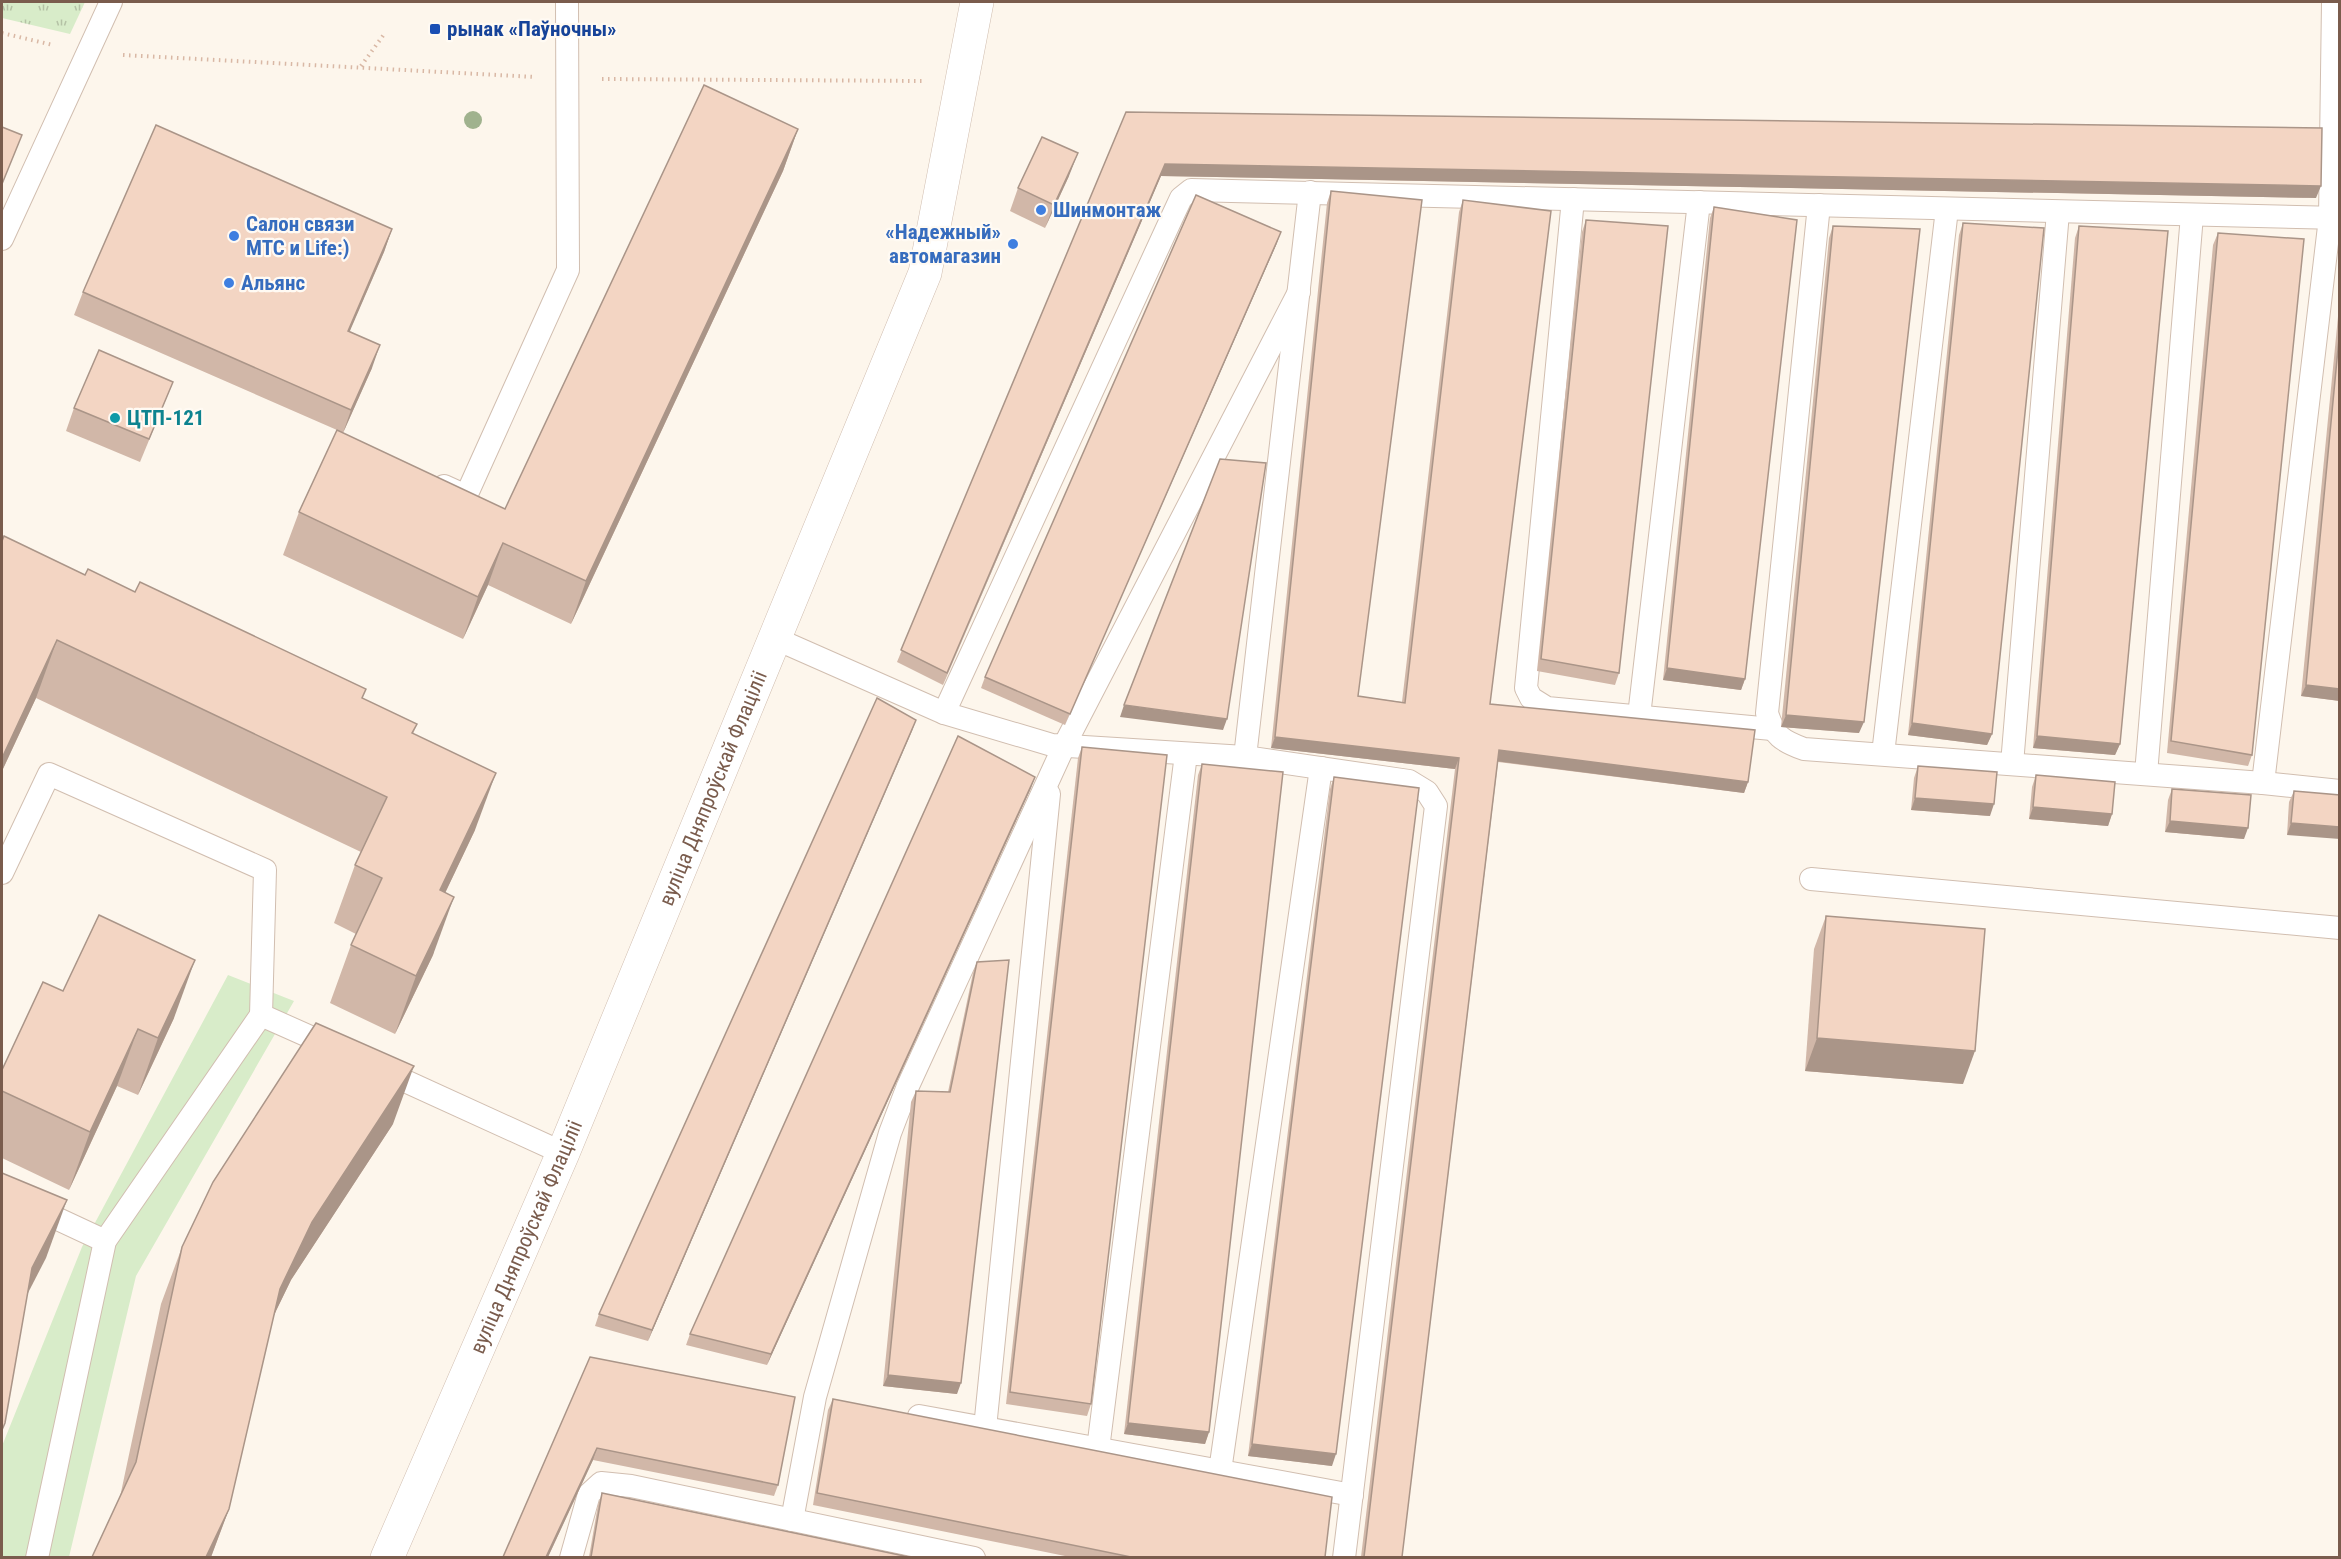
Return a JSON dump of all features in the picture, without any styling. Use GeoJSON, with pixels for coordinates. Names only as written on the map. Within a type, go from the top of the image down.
{"type":"FeatureCollection","features":[{"type":"Feature","properties":{"kind":"street","name":"вуліца Дняпроўскай Флаціліі"},"geometry":{"type":"LineString","coordinates":[[387,1557],[563,1153],[925,273],[977,2]]}},
{"type":"Feature","properties":{"kind":"lane"},"geometry":{"type":"LineString","coordinates":[[2,239],[111,2]]}},
{"type":"Feature","properties":{"kind":"lane"},"geometry":{"type":"LineString","coordinates":[[426,477],[466,496],[568,270],[567,2]]}},
{"type":"Feature","properties":{"kind":"lane"},"geometry":{"type":"LineString","coordinates":[[2263,783],[2335,218],[2333,2]]}},
{"type":"Feature","properties":{"kind":"lane"},"geometry":{"type":"LineString","coordinates":[[944,713],[1181,198],[1191,190],[2335,218]]}},
{"type":"Feature","properties":{"kind":"lane"},"geometry":{"type":"LineString","coordinates":[[1245,757],[1310,192]]}},
{"type":"Feature","properties":{"kind":"lane"},"geometry":{"type":"LineString","coordinates":[[1573,200],[1526,688],[1531,698],[1547,708],[1772,729]]}},
{"type":"Feature","properties":{"kind":"lane"},"geometry":{"type":"LineString","coordinates":[[1639,716],[1699,202]]}},
{"type":"Feature","properties":{"kind":"lane"},"geometry":{"type":"LineString","coordinates":[[1819,205],[1767,713],[1772,729],[1785,742],[1804,749],[2263,783],[2340,791]]}},
{"type":"Feature","properties":{"kind":"lane"},"geometry":{"type":"LineString","coordinates":[[1883,754],[1947,209]]}},
{"type":"Feature","properties":{"kind":"lane"},"geometry":{"type":"LineString","coordinates":[[2012,765],[2058,212]]}},
{"type":"Feature","properties":{"kind":"lane"},"geometry":{"type":"LineString","coordinates":[[2146,774],[2193,215]]}},
{"type":"Feature","properties":{"kind":"lane"},"geometry":{"type":"LineString","coordinates":[[792,1520],[815,1397],[890,1133],[908,1086],[1064,746],[1299,292]]}},
{"type":"Feature","properties":{"kind":"lane"},"geometry":{"type":"LineString","coordinates":[[774,638],[944,713],[1052,745],[1245,757],[1409,781],[1427,792],[1436,806],[1344,1557]]}},
{"type":"Feature","properties":{"kind":"lane"},"geometry":{"type":"LineString","coordinates":[[1098,1449],[1186,754]]}},
{"type":"Feature","properties":{"kind":"lane"},"geometry":{"type":"LineString","coordinates":[[1220,1471],[1322,768]]}},
{"type":"Feature","properties":{"kind":"lane"},"geometry":{"type":"LineString","coordinates":[[2,873],[49,774],[266,870],[261,1015],[105,1241],[37,1557]]}},
{"type":"Feature","properties":{"kind":"lane"},"geometry":{"type":"LineString","coordinates":[[985,1428],[1051,775]]}},
{"type":"Feature","properties":{"kind":"lane"},"geometry":{"type":"LineString","coordinates":[[1811,879],[2340,928]]}},
{"type":"Feature","properties":{"kind":"lane"},"geometry":{"type":"LineString","coordinates":[[261,1015],[563,1153]]}},
{"type":"Feature","properties":{"kind":"lane"},"geometry":{"type":"LineString","coordinates":[[2,1193],[105,1241]]}},
{"type":"Feature","properties":{"kind":"lane"},"geometry":{"type":"LineString","coordinates":[[815,1397],[837,1401]]}},
{"type":"Feature","properties":{"kind":"lane"},"geometry":{"type":"LineString","coordinates":[[894,1412],[1352,1495]]}},
{"type":"Feature","properties":{"kind":"lane"},"geometry":{"type":"LineString","coordinates":[[571,1557],[588,1494],[601,1483],[631,1486],[974,1557]]}},
{"type":"Feature","properties":{"kind":"path"},"geometry":{"type":"LineString","coordinates":[[2,33],[87,53],[567,78],[962,81]]}},
{"type":"Feature","properties":{"kind":"path"},"geometry":{"type":"LineString","coordinates":[[361,67],[384,33]]}},
{"type":"Feature","properties":{"kind":"green space"},"geometry":{"type":"Polygon","coordinates":[[[2,2],[85,2],[70,34],[2,18],[2,2]]]}},
{"type":"Feature","properties":{"kind":"green space"},"geometry":{"type":"Polygon","coordinates":[[[228,975],[294,1001],[136,1276],[69,1557],[2,1557],[2,1446],[82,1247],[228,975]]]}},
{"type":"Feature","properties":{"kind":"building"},"geometry":{"type":"Polygon","coordinates":[[[704,85],[798,129],[586,581],[503,543],[478,597],[299,512],[337,430],[505,509],[704,85]]]}},
{"type":"Feature","properties":{"kind":"building"},"geometry":{"type":"Polygon","coordinates":[[[1126,112],[2322,128],[2321,186],[1165,164],[947,673],[901,650],[1126,112]]]}},
{"type":"Feature","properties":{"kind":"building","name":"Альянс"},"geometry":{"type":"Polygon","coordinates":[[[156,125],[392,229],[348,331],[380,345],[351,410],[83,292],[156,125]]]}},
{"type":"Feature","properties":{"kind":"building"},"geometry":{"type":"Polygon","coordinates":[[[2,127],[22,135],[2,184],[2,127]]]}},
{"type":"Feature","properties":{"kind":"building"},"geometry":{"type":"Polygon","coordinates":[[[1042,137],[1078,153],[1054,205],[1018,188],[1042,137]]]}},
{"type":"Feature","properties":{"kind":"building"},"geometry":{"type":"Polygon","coordinates":[[[1331,191],[1422,200],[1358,696],[1405,703],[1463,200],[1551,211],[1490,704],[1755,730],[1748,782],[1499,750],[1402,1557],[1364,1557],[1459,758],[1275,737],[1331,191]]]}},
{"type":"Feature","properties":{"kind":"building"},"geometry":{"type":"Polygon","coordinates":[[[1196,195],[1281,232],[1070,714],[985,677],[1196,195]]]}},
{"type":"Feature","properties":{"kind":"building"},"geometry":{"type":"Polygon","coordinates":[[[1714,207],[1797,220],[1745,679],[1667,668],[1714,207]]]}},
{"type":"Feature","properties":{"kind":"building"},"geometry":{"type":"Polygon","coordinates":[[[1586,220],[1668,226],[1619,673],[1541,659],[1586,220]]]}},
{"type":"Feature","properties":{"kind":"building"},"geometry":{"type":"Polygon","coordinates":[[[1963,223],[2044,228],[1992,734],[1912,723],[1963,223]]]}},
{"type":"Feature","properties":{"kind":"building"},"geometry":{"type":"Polygon","coordinates":[[[1833,226],[1920,229],[1864,722],[1786,715],[1833,226]]]}},
{"type":"Feature","properties":{"kind":"building"},"geometry":{"type":"Polygon","coordinates":[[[2079,226],[2168,231],[2120,744],[2037,736],[2079,226]]]}},
{"type":"Feature","properties":{"kind":"building"},"geometry":{"type":"Polygon","coordinates":[[[2218,233],[2304,239],[2252,755],[2171,741],[2218,233]]]}},
{"type":"Feature","properties":{"kind":"building"},"geometry":{"type":"Polygon","coordinates":[[[2340,328],[2340,689],[2306,685],[2340,328]]]}},
{"type":"Feature","properties":{"kind":"building","name":"ЦТП-121"},"geometry":{"type":"Polygon","coordinates":[[[99,350],[173,382],[149,439],[74,408],[99,350]]]}},
{"type":"Feature","properties":{"kind":"building"},"geometry":{"type":"Polygon","coordinates":[[[1220,459],[1266,463],[1227,719],[1124,705],[1220,459]]]}},
{"type":"Feature","properties":{"kind":"building"},"geometry":{"type":"Polygon","coordinates":[[[4,536],[85,575],[88,569],[135,592],[140,582],[366,689],[362,698],[417,724],[412,733],[496,773],[440,890],[454,897],[416,976],[351,945],[382,878],[355,865],[387,797],[57,640],[2,758],[2,541],[4,536]]]}},
{"type":"Feature","properties":{"kind":"building"},"geometry":{"type":"Polygon","coordinates":[[[877,698],[916,720],[652,1330],[599,1314],[877,698]]]}},
{"type":"Feature","properties":{"kind":"building"},"geometry":{"type":"Polygon","coordinates":[[[958,736],[1035,777],[771,1354],[690,1334],[958,736]]]}},
{"type":"Feature","properties":{"kind":"building"},"geometry":{"type":"Polygon","coordinates":[[[1082,747],[1167,755],[1091,1404],[1010,1392],[1082,747]]]}},
{"type":"Feature","properties":{"kind":"building"},"geometry":{"type":"Polygon","coordinates":[[[1202,764],[1283,772],[1209,1432],[1128,1423],[1202,764]]]}},
{"type":"Feature","properties":{"kind":"building"},"geometry":{"type":"Polygon","coordinates":[[[1918,766],[1997,772],[1994,804],[1915,798],[1918,766]]]}},
{"type":"Feature","properties":{"kind":"building"},"geometry":{"type":"Polygon","coordinates":[[[2036,775],[2115,782],[2112,814],[2033,807],[2036,775]]]}},
{"type":"Feature","properties":{"kind":"building"},"geometry":{"type":"Polygon","coordinates":[[[1334,777],[1419,788],[1336,1454],[1252,1444],[1334,777]]]}},
{"type":"Feature","properties":{"kind":"building"},"geometry":{"type":"Polygon","coordinates":[[[2172,789],[2251,795],[2248,828],[2170,821],[2172,789]]]}},
{"type":"Feature","properties":{"kind":"building"},"geometry":{"type":"Polygon","coordinates":[[[2294,791],[2340,795],[2340,827],[2291,823],[2294,791]]]}},
{"type":"Feature","properties":{"kind":"building"},"geometry":{"type":"Polygon","coordinates":[[[99,915],[195,960],[158,1038],[138,1029],[90,1132],[2,1091],[2,1070],[43,982],[63,991],[99,915]]]}},
{"type":"Feature","properties":{"kind":"building"},"geometry":{"type":"Polygon","coordinates":[[[1826,916],[1985,929],[1975,1051],[1817,1038],[1826,916]]]}},
{"type":"Feature","properties":{"kind":"building"},"geometry":{"type":"Polygon","coordinates":[[[1009,960],[961,1383],[888,1375],[916,1091],[950,1092],[977,962],[1009,960]]]}},
{"type":"Feature","properties":{"kind":"building"},"geometry":{"type":"Polygon","coordinates":[[[316,1023],[414,1066],[312,1222],[280,1289],[229,1509],[206,1557],[92,1557],[136,1462],[182,1247],[213,1182],[316,1023]]]}},
{"type":"Feature","properties":{"kind":"building"},"geometry":{"type":"Polygon","coordinates":[[[2,1173],[67,1200],[32,1268],[2,1430],[2,1173]]]}},
{"type":"Feature","properties":{"kind":"building"},"geometry":{"type":"Polygon","coordinates":[[[590,1357],[795,1397],[778,1485],[597,1448],[546,1557],[503,1557],[590,1357]]]}},
{"type":"Feature","properties":{"kind":"building"},"geometry":{"type":"Polygon","coordinates":[[[833,1399],[1332,1497],[1325,1557],[1131,1557],[817,1493],[833,1399]]]}},
{"type":"Feature","properties":{"kind":"building"},"geometry":{"type":"Polygon","coordinates":[[[602,1493],[909,1557],[591,1557],[602,1493]]]}},
{"type":"Feature","properties":{"kind":"place","name":"рынак «Паўночны»"},"geometry":{"type":"Point","coordinates":[435,29]}},
{"type":"Feature","properties":{"kind":"place","name":"Шинмонтаж"},"geometry":{"type":"Point","coordinates":[1041,210]}},
{"type":"Feature","properties":{"kind":"place","name":"Салон связи МТС и Life:)"},"geometry":{"type":"Point","coordinates":[234,236]}},
{"type":"Feature","properties":{"kind":"place","name":"«Надежный» автомагазин"},"geometry":{"type":"Point","coordinates":[1013,244]}},
{"type":"Feature","properties":{"kind":"place","name":"Альянс"},"geometry":{"type":"Point","coordinates":[229,283]}},
{"type":"Feature","properties":{"kind":"place","name":"ЦТП-121"},"geometry":{"type":"Point","coordinates":[115,418]}}]}
